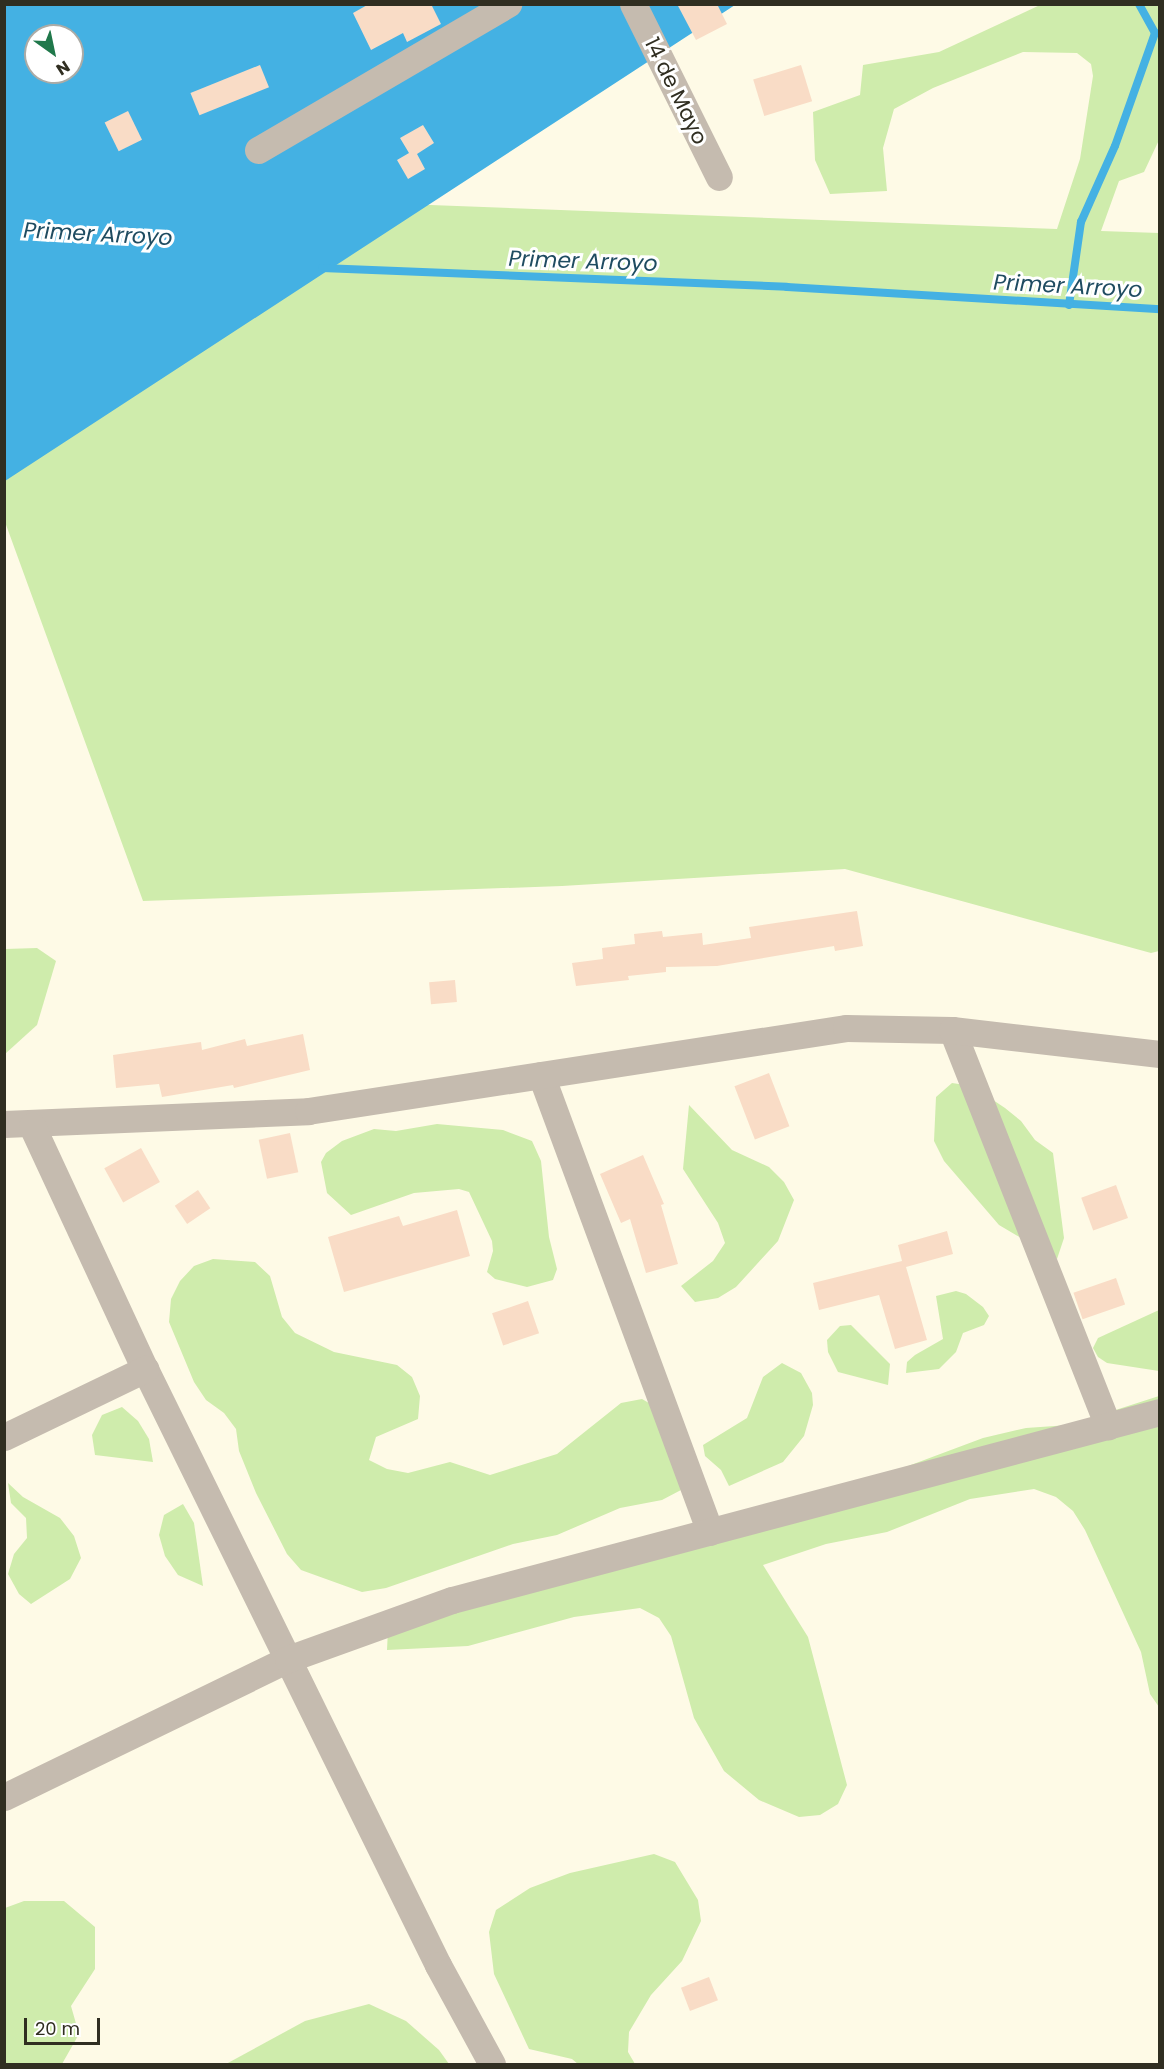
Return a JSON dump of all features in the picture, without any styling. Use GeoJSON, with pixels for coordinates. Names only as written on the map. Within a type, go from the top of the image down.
{"type":"FeatureCollection","features":[{"type":"Feature","properties":{"kind":"street"},"geometry":{"type":"LineString","coordinates":[[258,150],[508,4]]}},
{"type":"Feature","properties":{"kind":"street","name":"14 de Mayo"},"geometry":{"type":"LineString","coordinates":[[633,4],[718,177]]}},
{"type":"Feature","properties":{"kind":"street"},"geometry":{"type":"LineString","coordinates":[[4,1124],[32,1126],[308,1111],[846,1028],[952,1030],[1160,1054]]}},
{"type":"Feature","properties":{"kind":"street"},"geometry":{"type":"LineString","coordinates":[[952,1030],[1108,1426]]}},
{"type":"Feature","properties":{"kind":"street"},"geometry":{"type":"LineString","coordinates":[[541,1075],[710,1532]]}},
{"type":"Feature","properties":{"kind":"street"},"geometry":{"type":"LineString","coordinates":[[32,1126],[145,1369],[438,1965],[492,2064]]}},
{"type":"Feature","properties":{"kind":"street"},"geometry":{"type":"LineString","coordinates":[[4,1437],[145,1369]]}},
{"type":"Feature","properties":{"kind":"street"},"geometry":{"type":"LineString","coordinates":[[4,1797],[288,1659],[452,1600],[1160,1412]]}},
{"type":"Feature","properties":{"kind":"green space"},"geometry":{"type":"Polygon","coordinates":[[[1040,5],[1159,5],[1159,140],[1144,172],[1119,181],[1101,231],[1159,233],[1159,951],[1151,953],[845,869],[562,886],[143,901],[5,522],[5,207],[351,202],[1057,229],[1080,159],[1093,76],[1091,64],[1077,53],[1023,52],[933,88],[894,109],[883,148],[887,191],[830,194],[815,160],[813,112],[860,95],[863,65],[939,52],[1040,5]]]}},
{"type":"Feature","properties":{"kind":"green space"},"geometry":{"type":"Polygon","coordinates":[[[37,948],[56,961],[37,1025],[5,1054],[5,949],[37,948]]]}},
{"type":"Feature","properties":{"kind":"green space"},"geometry":{"type":"Polygon","coordinates":[[[952,1083],[972,1086],[1005,1108],[1021,1121],[1035,1140],[1053,1153],[1064,1238],[1057,1259],[999,1225],[944,1161],[934,1141],[936,1097],[952,1083]]]}},
{"type":"Feature","properties":{"kind":"green space"},"geometry":{"type":"Polygon","coordinates":[[[689,1105],[732,1150],[769,1167],[784,1182],[794,1200],[778,1241],[736,1287],[718,1298],[695,1302],[681,1286],[713,1261],[725,1243],[718,1223],[683,1169],[689,1105]]]}},
{"type":"Feature","properties":{"kind":"green space"},"geometry":{"type":"Polygon","coordinates":[[[437,1124],[503,1130],[532,1141],[541,1161],[549,1237],[557,1269],[553,1280],[527,1287],[495,1279],[487,1272],[493,1251],[492,1241],[469,1192],[459,1189],[414,1193],[351,1215],[327,1193],[321,1162],[326,1153],[342,1141],[374,1129],[396,1131],[437,1124]]]}},
{"type":"Feature","properties":{"kind":"green space"},"geometry":{"type":"Polygon","coordinates":[[[213,1259],[255,1262],[270,1276],[282,1317],[295,1333],[334,1352],[397,1365],[412,1377],[420,1396],[418,1419],[376,1437],[369,1460],[387,1469],[408,1473],[450,1462],[490,1475],[557,1454],[621,1403],[642,1399],[661,1410],[681,1490],[662,1500],[620,1508],[557,1535],[513,1544],[386,1588],[362,1592],[301,1570],[287,1554],[256,1493],[239,1451],[236,1429],[224,1413],[206,1400],[194,1382],[169,1322],[171,1299],[180,1281],[194,1266],[213,1259]]]}},
{"type":"Feature","properties":{"kind":"green space"},"geometry":{"type":"Polygon","coordinates":[[[956,1291],[966,1294],[983,1307],[989,1316],[984,1325],[963,1333],[956,1352],[939,1369],[906,1373],[907,1362],[943,1339],[936,1296],[956,1291]]]}},
{"type":"Feature","properties":{"kind":"green space"},"geometry":{"type":"Polygon","coordinates":[[[1159,1310],[1159,1371],[1107,1363],[1098,1357],[1093,1348],[1098,1338],[1159,1310]]]}},
{"type":"Feature","properties":{"kind":"green space"},"geometry":{"type":"Polygon","coordinates":[[[851,1325],[890,1364],[888,1385],[838,1372],[828,1352],[827,1340],[840,1326],[851,1325]]]}},
{"type":"Feature","properties":{"kind":"green space"},"geometry":{"type":"Polygon","coordinates":[[[782,1363],[801,1373],[812,1393],[813,1405],[804,1436],[783,1462],[729,1486],[721,1470],[705,1456],[703,1445],[747,1418],[763,1377],[782,1363]]]}},
{"type":"Feature","properties":{"kind":"green space"},"geometry":{"type":"Polygon","coordinates":[[[1159,1396],[1159,1707],[1150,1694],[1141,1652],[1085,1530],[1073,1511],[1056,1497],[1034,1489],[970,1499],[887,1532],[826,1544],[763,1565],[808,1637],[847,1785],[838,1804],[820,1815],[799,1817],[759,1800],[724,1771],[694,1718],[671,1636],[659,1618],[640,1608],[574,1617],[468,1646],[387,1650],[388,1629],[836,1493],[983,1438],[1026,1428],[1069,1425],[1159,1396]]]}},
{"type":"Feature","properties":{"kind":"green space"},"geometry":{"type":"Polygon","coordinates":[[[122,1407],[138,1421],[149,1439],[153,1462],[95,1455],[92,1435],[102,1415],[122,1407]]]}},
{"type":"Feature","properties":{"kind":"green space"},"geometry":{"type":"Polygon","coordinates":[[[8,1483],[23,1497],[60,1518],[74,1536],[81,1558],[70,1579],[31,1604],[19,1594],[8,1574],[14,1554],[27,1538],[26,1518],[11,1503],[8,1483]]]}},
{"type":"Feature","properties":{"kind":"green space"},"geometry":{"type":"Polygon","coordinates":[[[183,1504],[194,1523],[203,1586],[178,1575],[165,1556],[159,1535],[164,1515],[183,1504]]]}},
{"type":"Feature","properties":{"kind":"green space"},"geometry":{"type":"Polygon","coordinates":[[[654,1854],[675,1862],[698,1900],[701,1921],[682,1961],[651,1995],[629,2032],[628,2052],[635,2064],[578,2064],[572,2059],[529,2049],[494,1974],[489,1932],[496,1910],[530,1888],[570,1873],[654,1854]]]}},
{"type":"Feature","properties":{"kind":"green space"},"geometry":{"type":"Polygon","coordinates":[[[24,1901],[64,1901],[95,1927],[95,1969],[71,2006],[79,2034],[62,2064],[5,2064],[5,1908],[24,1901]]]}},
{"type":"Feature","properties":{"kind":"green space"},"geometry":{"type":"Polygon","coordinates":[[[369,2004],[406,2021],[439,2050],[449,2064],[226,2064],[305,2021],[369,2004]]]}},
{"type":"Feature","properties":{"kind":"water"},"geometry":{"type":"Polygon","coordinates":[[[5,5],[735,5],[5,481],[5,5]]]}},
{"type":"Feature","properties":{"kind":"building"},"geometry":{"type":"Polygon","coordinates":[[[369,4],[431,4],[441,24],[407,42],[403,33],[371,50],[353,13],[369,4]]]}},
{"type":"Feature","properties":{"kind":"building"},"geometry":{"type":"Polygon","coordinates":[[[677,4],[717,4],[727,24],[696,40],[677,4]]]}},
{"type":"Feature","properties":{"kind":"building"},"geometry":{"type":"Polygon","coordinates":[[[260,65],[269,87],[199,115],[190,93],[260,65]]]}},
{"type":"Feature","properties":{"kind":"building"},"geometry":{"type":"Polygon","coordinates":[[[801,65],[812,101],[764,116],[753,80],[801,65]]]}},
{"type":"Feature","properties":{"kind":"building"},"geometry":{"type":"Polygon","coordinates":[[[128,111],[142,140],[119,151],[105,122],[128,111]]]}},
{"type":"Feature","properties":{"kind":"building"},"geometry":{"type":"Polygon","coordinates":[[[423,125],[434,143],[417,154],[425,169],[408,179],[397,160],[409,153],[400,138],[423,125]]]}},
{"type":"Feature","properties":{"kind":"building"},"geometry":{"type":"Polygon","coordinates":[[[857,911],[863,946],[835,951],[834,946],[717,966],[666,967],[666,972],[628,976],[629,980],[576,986],[572,963],[603,959],[602,948],[635,944],[634,934],[662,931],[663,937],[702,933],[703,945],[751,938],[749,927],[857,911]]]}},
{"type":"Feature","properties":{"kind":"building"},"geometry":{"type":"Polygon","coordinates":[[[455,980],[457,1002],[431,1004],[429,982],[455,980]]]}},
{"type":"Feature","properties":{"kind":"building"},"geometry":{"type":"Polygon","coordinates":[[[303,1034],[310,1070],[234,1088],[233,1085],[162,1097],[159,1084],[116,1088],[113,1055],[201,1042],[202,1050],[245,1039],[247,1046],[303,1034]]]}},
{"type":"Feature","properties":{"kind":"building"},"geometry":{"type":"Polygon","coordinates":[[[769,1073],[789,1126],[755,1139],[734,1086],[769,1073]]]}},
{"type":"Feature","properties":{"kind":"building"},"geometry":{"type":"Polygon","coordinates":[[[290,1133],[298,1172],[267,1179],[259,1140],[290,1133]]]}},
{"type":"Feature","properties":{"kind":"building"},"geometry":{"type":"Polygon","coordinates":[[[141,1148],[160,1182],[123,1202],[104,1168],[141,1148]]]}},
{"type":"Feature","properties":{"kind":"building"},"geometry":{"type":"Polygon","coordinates":[[[643,1155],[664,1204],[661,1205],[678,1264],[646,1273],[630,1219],[621,1223],[600,1174],[643,1155]]]}},
{"type":"Feature","properties":{"kind":"building"},"geometry":{"type":"Polygon","coordinates":[[[1116,1185],[1128,1218],[1093,1231],[1081,1198],[1116,1185]]]}},
{"type":"Feature","properties":{"kind":"building"},"geometry":{"type":"Polygon","coordinates":[[[198,1190],[210,1208],[187,1224],[175,1206],[198,1190]]]}},
{"type":"Feature","properties":{"kind":"building"},"geometry":{"type":"Polygon","coordinates":[[[457,1210],[470,1256],[344,1292],[328,1237],[399,1216],[403,1226],[457,1210]]]}},
{"type":"Feature","properties":{"kind":"building"},"geometry":{"type":"Polygon","coordinates":[[[947,1231],[953,1254],[906,1267],[927,1340],[895,1349],[879,1295],[819,1310],[813,1283],[902,1261],[898,1245],[947,1231]]]}},
{"type":"Feature","properties":{"kind":"building"},"geometry":{"type":"Polygon","coordinates":[[[1116,1278],[1125,1304],[1083,1319],[1073,1293],[1116,1278]]]}},
{"type":"Feature","properties":{"kind":"building"},"geometry":{"type":"Polygon","coordinates":[[[528,1301],[539,1333],[503,1346],[492,1313],[528,1301]]]}},
{"type":"Feature","properties":{"kind":"building"},"geometry":{"type":"Polygon","coordinates":[[[709,1977],[718,2000],[690,2011],[681,1988],[709,1977]]]}},
{"type":"Feature","properties":{"kind":"waterway"},"geometry":{"type":"LineString","coordinates":[[1069,305],[1081,222],[1115,146],[1155,33],[1139,4]]}},
{"type":"Feature","properties":{"kind":"waterway","name":"Primer Arroyo"},"geometry":{"type":"LineString","coordinates":[[322,268],[787,287],[1160,309]]}}]}
